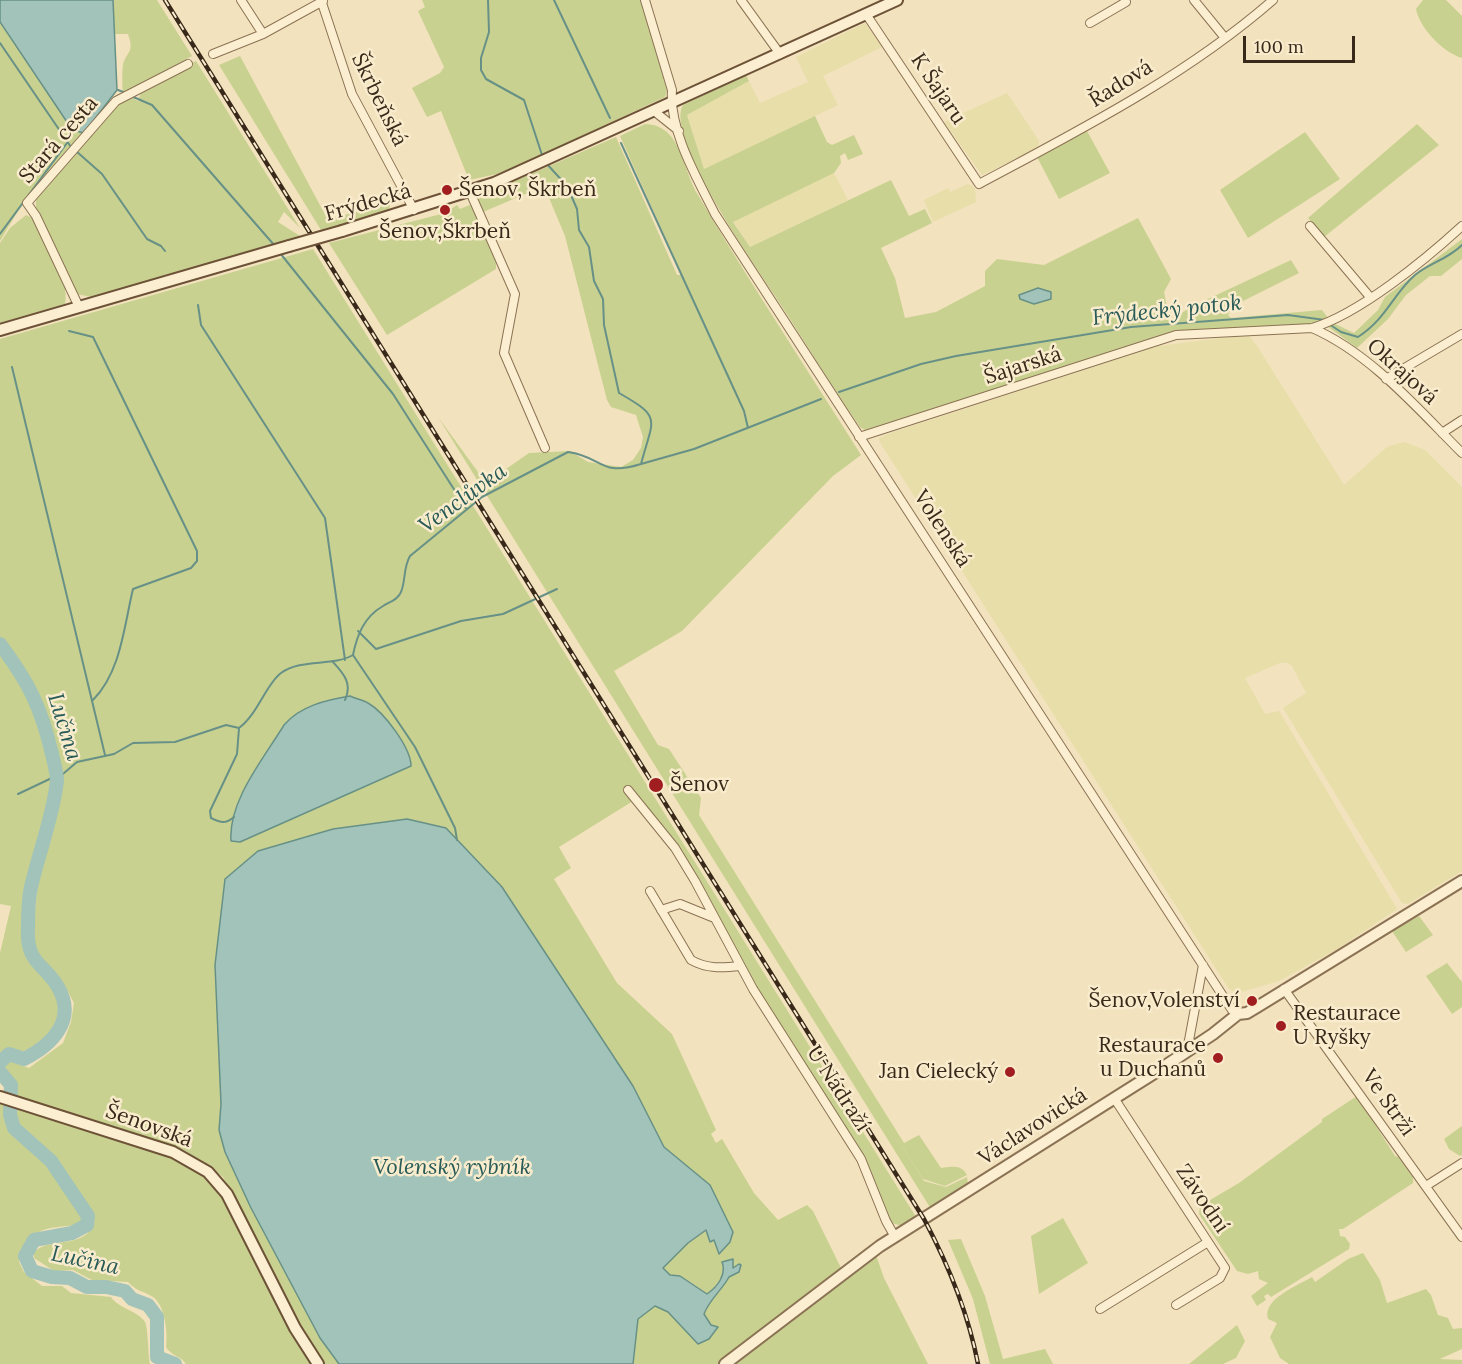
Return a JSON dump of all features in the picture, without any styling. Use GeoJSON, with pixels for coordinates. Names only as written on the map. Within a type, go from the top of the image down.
{"type":"FeatureCollection","features":[{"type":"Feature","properties":{"kind":"main road","name":"Frýdecká"},"geometry":{"type":"LineString","coordinates":[[0,330],[470,192],[531,167],[897,0]]}},
{"type":"Feature","properties":{"kind":"main road","name":"Václavovická"},"geometry":{"type":"LineString","coordinates":[[725,1364],[895,1237],[1213,1034],[1238,1014],[1247,1013],[1462,880]]}},
{"type":"Feature","properties":{"kind":"main road","name":"Šenovská"},"geometry":{"type":"LineString","coordinates":[[0,1096],[191,1160],[221,1184],[295,1328],[318,1364]]}},
{"type":"Feature","properties":{"kind":"street"},"geometry":{"type":"LineString","coordinates":[[213,54],[263,34],[241,0]]}},
{"type":"Feature","properties":{"kind":"street","name":"Volenská"},"geometry":{"type":"LineString","coordinates":[[645,0],[672,90],[671,104],[687,159],[714,214],[1232,1010],[1238,1014]]}},
{"type":"Feature","properties":{"kind":"street"},"geometry":{"type":"LineString","coordinates":[[741,0],[780,54]]}},
{"type":"Feature","properties":{"kind":"street"},"geometry":{"type":"LineString","coordinates":[[1090,23],[1126,2],[1125,0]]}},
{"type":"Feature","properties":{"kind":"street"},"geometry":{"type":"LineString","coordinates":[[1194,0],[1225,38]]}},
{"type":"Feature","properties":{"kind":"street","name":"Řadová"},"geometry":{"type":"LineString","coordinates":[[979,184],[1089,126],[1197,58],[1273,0]]}},
{"type":"Feature","properties":{"kind":"street","name":"Škrbeňská"},"geometry":{"type":"LineString","coordinates":[[263,34],[322,1],[352,94],[414,210]]}},
{"type":"Feature","properties":{"kind":"street","name":"K Šajaru"},"geometry":{"type":"LineString","coordinates":[[866,14],[979,184]]}},
{"type":"Feature","properties":{"kind":"street","name":"Stará cesta"},"geometry":{"type":"LineString","coordinates":[[79,307],[36,216],[27,204],[116,101],[188,64]]}},
{"type":"Feature","properties":{"kind":"street"},"geometry":{"type":"LineString","coordinates":[[654,111],[679,131]]}},
{"type":"Feature","properties":{"kind":"street"},"geometry":{"type":"LineString","coordinates":[[470,192],[515,294],[504,353],[544,448]]}},
{"type":"Feature","properties":{"kind":"street"},"geometry":{"type":"LineString","coordinates":[[1310,226],[1370,297]]}},
{"type":"Feature","properties":{"kind":"street","name":"Šajarská"},"geometry":{"type":"LineString","coordinates":[[859,438],[1176,335],[1312,328],[1370,297],[1462,226]]}},
{"type":"Feature","properties":{"kind":"street","name":"Okrajová"},"geometry":{"type":"LineString","coordinates":[[1312,328],[1339,339],[1386,380],[1462,453]]}},
{"type":"Feature","properties":{"kind":"street"},"geometry":{"type":"LineString","coordinates":[[1386,380],[1462,334]]}},
{"type":"Feature","properties":{"kind":"street"},"geometry":{"type":"LineString","coordinates":[[1442,433],[1462,420]]}},
{"type":"Feature","properties":{"kind":"street","name":"U Nádraží"},"geometry":{"type":"LineString","coordinates":[[628,790],[675,848],[740,966],[861,1159],[886,1221],[895,1237]]}},
{"type":"Feature","properties":{"kind":"street"},"geometry":{"type":"LineString","coordinates":[[650,891],[691,960],[701,965],[720,968],[740,966]]}},
{"type":"Feature","properties":{"kind":"street"},"geometry":{"type":"LineString","coordinates":[[661,910],[680,904],[713,918]]}},
{"type":"Feature","properties":{"kind":"street"},"geometry":{"type":"LineString","coordinates":[[1186,1051],[1203,965]]}},
{"type":"Feature","properties":{"kind":"street","name":"Ve Strži"},"geometry":{"type":"LineString","coordinates":[[1284,989],[1462,1237]]}},
{"type":"Feature","properties":{"kind":"street","name":"Závodní"},"geometry":{"type":"LineString","coordinates":[[1114,1098],[1223,1263],[1223,1275],[1176,1305]]}},
{"type":"Feature","properties":{"kind":"street"},"geometry":{"type":"LineString","coordinates":[[1426,1186],[1462,1163]]}},
{"type":"Feature","properties":{"kind":"street"},"geometry":{"type":"LineString","coordinates":[[1100,1309],[1208,1242]]}},
{"type":"Feature","properties":{"kind":"shaded area"},"geometry":{"type":"Polygon","coordinates":[[[865,23],[882,47],[823,76],[838,105],[704,169],[687,115],[749,81],[760,103],[808,82],[796,57],[865,23]]]}},
{"type":"Feature","properties":{"kind":"shaded area"},"geometry":{"type":"Polygon","coordinates":[[[1007,93],[1039,141],[1038,148],[982,175],[944,122],[1007,93]]]}},
{"type":"Feature","properties":{"kind":"shaded area"},"geometry":{"type":"Polygon","coordinates":[[[834,173],[848,200],[750,247],[733,221],[834,173]]]}},
{"type":"Feature","properties":{"kind":"shaded area"},"geometry":{"type":"Polygon","coordinates":[[[968,184],[975,188],[976,202],[933,222],[924,200],[948,188],[950,192],[968,184]]]}},
{"type":"Feature","properties":{"kind":"shaded area"},"geometry":{"type":"Polygon","coordinates":[[[1246,335],[1257,346],[1344,485],[1387,447],[1404,442],[1425,450],[1462,487],[1462,871],[1408,904],[1402,903],[1283,708],[1306,693],[1292,666],[1288,663],[1280,663],[1245,678],[1265,714],[1279,711],[1397,909],[1339,948],[1279,981],[1237,993],[1229,989],[879,438],[1158,346],[1246,335]]]}},
{"type":"Feature","properties":{"kind":"green space"},"geometry":{"type":"Polygon","coordinates":[[[113,0],[157,0],[192,56],[123,94],[123,65],[131,45],[128,34],[114,34],[113,0]]]}},
{"type":"Feature","properties":{"kind":"green space"},"geometry":{"type":"Polygon","coordinates":[[[422,0],[642,0],[667,91],[665,97],[497,174],[469,180],[441,111],[427,117],[412,88],[440,73],[444,67],[418,11],[425,7],[422,0]]]}},
{"type":"Feature","properties":{"kind":"green space"},"geometry":{"type":"Polygon","coordinates":[[[1423,0],[1446,0],[1462,16],[1462,58],[1447,51],[1427,32],[1416,9],[1423,0]]]}},
{"type":"Feature","properties":{"kind":"green space"},"geometry":{"type":"Polygon","coordinates":[[[0,22],[76,131],[84,133],[22,204],[0,241],[0,22]]]}},
{"type":"Feature","properties":{"kind":"green space"},"geometry":{"type":"Polygon","coordinates":[[[240,56],[328,220],[391,201],[389,210],[321,230],[219,65],[240,56]]]}},
{"type":"Feature","properties":{"kind":"green space"},"geometry":{"type":"Polygon","coordinates":[[[196,61],[300,228],[284,212],[278,222],[300,236],[92,297],[76,294],[36,208],[36,197],[121,101],[131,97],[138,101],[142,90],[196,61]]]}},
{"type":"Feature","properties":{"kind":"green space"},"geometry":{"type":"Polygon","coordinates":[[[746,75],[749,81],[687,115],[704,169],[815,116],[827,142],[832,145],[854,135],[863,154],[848,160],[845,153],[840,156],[841,163],[834,173],[733,222],[750,247],[891,180],[909,216],[925,209],[932,223],[881,248],[895,278],[905,318],[936,312],[985,286],[985,271],[997,259],[1044,265],[1138,218],[1171,279],[1164,292],[1169,317],[1174,318],[1191,307],[1291,260],[1299,273],[1233,306],[1228,315],[1231,318],[1322,310],[1328,318],[1311,325],[1175,333],[865,430],[860,427],[849,411],[732,230],[698,171],[687,144],[681,121],[683,105],[746,75]]]}},
{"type":"Feature","properties":{"kind":"green space"},"geometry":{"type":"Polygon","coordinates":[[[645,124],[657,126],[674,140],[698,195],[861,455],[833,476],[682,631],[614,671],[658,745],[669,749],[701,798],[699,815],[904,1143],[919,1135],[941,1168],[959,1168],[967,1175],[945,1186],[923,1179],[882,1114],[924,1181],[946,1187],[967,1177],[968,1185],[931,1209],[438,417],[486,483],[529,453],[570,451],[588,462],[621,467],[633,460],[641,448],[643,437],[636,415],[611,407],[607,400],[565,236],[544,186],[483,212],[478,201],[480,196],[616,137],[677,275],[682,275],[620,136],[645,124]]]}},
{"type":"Feature","properties":{"kind":"green space"},"geometry":{"type":"Polygon","coordinates":[[[1417,124],[1439,145],[1324,237],[1308,218],[1417,124]]]}},
{"type":"Feature","properties":{"kind":"green space"},"geometry":{"type":"Polygon","coordinates":[[[1087,131],[1110,173],[1059,199],[1037,157],[1087,131]]]}},
{"type":"Feature","properties":{"kind":"green space"},"geometry":{"type":"Polygon","coordinates":[[[1305,132],[1340,179],[1248,238],[1220,190],[1305,132]]]}},
{"type":"Feature","properties":{"kind":"green space"},"geometry":{"type":"Polygon","coordinates":[[[472,204],[496,262],[496,269],[387,335],[329,243],[445,213],[457,205],[460,209],[472,204]]]}},
{"type":"Feature","properties":{"kind":"green space"},"geometry":{"type":"Polygon","coordinates":[[[26,215],[34,219],[56,260],[64,283],[65,304],[0,323],[0,243],[10,228],[26,215]]]}},
{"type":"Feature","properties":{"kind":"green space"},"geometry":{"type":"Polygon","coordinates":[[[1462,239],[1462,259],[1441,276],[1430,276],[1406,295],[1388,319],[1357,348],[1327,326],[1331,322],[1354,333],[1378,310],[1385,297],[1462,239]]]}},
{"type":"Feature","properties":{"kind":"green space"},"geometry":{"type":"Polygon","coordinates":[[[313,249],[916,1217],[902,1226],[892,1223],[885,1212],[867,1163],[775,1016],[758,993],[689,865],[633,801],[559,847],[571,868],[554,879],[617,983],[672,1034],[716,1130],[711,1134],[716,1143],[722,1139],[754,1193],[778,1220],[807,1205],[813,1211],[842,1270],[718,1364],[633,1364],[638,1319],[655,1306],[668,1312],[698,1344],[709,1339],[717,1327],[711,1325],[704,1313],[729,1276],[739,1272],[731,1265],[732,1259],[718,1282],[707,1294],[685,1279],[670,1275],[663,1268],[688,1243],[706,1230],[711,1241],[714,1239],[720,1253],[723,1249],[718,1204],[710,1185],[664,1147],[633,1086],[502,887],[446,828],[221,1104],[219,1130],[225,1152],[320,1338],[339,1364],[323,1364],[288,1308],[223,1177],[184,1150],[15,1096],[15,1082],[1,1067],[10,1061],[29,1068],[63,1043],[71,1022],[74,1003],[62,981],[35,950],[33,932],[37,891],[27,889],[23,927],[24,942],[31,959],[54,987],[59,1001],[59,1016],[53,1030],[43,1041],[27,1050],[9,1050],[0,1057],[0,953],[11,906],[0,904],[0,339],[313,249]],[[283,725],[244,792],[240,842],[282,822],[283,725]]]}},
{"type":"Feature","properties":{"kind":"green space"},"geometry":{"type":"Polygon","coordinates":[[[1419,916],[1433,935],[1406,952],[1392,931],[1419,916]]]}},
{"type":"Feature","properties":{"kind":"green space"},"geometry":{"type":"Polygon","coordinates":[[[1447,963],[1462,982],[1462,1007],[1452,1014],[1426,976],[1447,963]]]}},
{"type":"Feature","properties":{"kind":"green space"},"geometry":{"type":"Polygon","coordinates":[[[1357,1096],[1395,1156],[1399,1157],[1413,1177],[1413,1183],[1343,1229],[1339,1229],[1340,1236],[1345,1237],[1350,1244],[1349,1249],[1271,1297],[1268,1294],[1264,1296],[1266,1300],[1257,1306],[1251,1296],[1268,1283],[1259,1279],[1258,1271],[1248,1274],[1237,1271],[1199,1214],[1200,1206],[1239,1183],[1322,1122],[1322,1119],[1357,1096]]]}},
{"type":"Feature","properties":{"kind":"green space"},"geometry":{"type":"Polygon","coordinates":[[[0,1102],[185,1162],[220,1190],[282,1315],[314,1364],[186,1364],[166,1347],[163,1313],[153,1297],[128,1282],[92,1280],[73,1270],[54,1271],[34,1258],[34,1252],[47,1245],[83,1237],[89,1232],[92,1224],[90,1212],[84,1199],[64,1172],[36,1143],[17,1129],[12,1117],[9,1116],[13,1130],[43,1155],[79,1210],[82,1219],[78,1225],[48,1229],[33,1236],[22,1250],[19,1262],[24,1272],[42,1286],[62,1286],[71,1293],[111,1297],[142,1318],[146,1325],[150,1364],[0,1364],[0,1102]]]}},
{"type":"Feature","properties":{"kind":"green space"},"geometry":{"type":"Polygon","coordinates":[[[1462,1126],[1462,1155],[1460,1156],[1449,1149],[1444,1139],[1462,1126]]]}},
{"type":"Feature","properties":{"kind":"green space"},"geometry":{"type":"Polygon","coordinates":[[[1063,1218],[1088,1263],[1039,1294],[1031,1236],[1063,1218]]]}},
{"type":"Feature","properties":{"kind":"green space"},"geometry":{"type":"Polygon","coordinates":[[[961,1239],[985,1296],[1003,1359],[1045,1349],[1053,1364],[990,1364],[973,1299],[948,1240],[961,1239]]]}},
{"type":"Feature","properties":{"kind":"green space"},"geometry":{"type":"Polygon","coordinates":[[[1363,1253],[1380,1280],[1387,1303],[1426,1289],[1431,1295],[1438,1315],[1448,1318],[1453,1329],[1462,1328],[1462,1349],[1440,1359],[1462,1360],[1462,1364],[1289,1364],[1280,1358],[1270,1337],[1277,1323],[1268,1319],[1270,1305],[1290,1289],[1312,1277],[1315,1282],[1348,1259],[1363,1253]]]}},
{"type":"Feature","properties":{"kind":"green space"},"geometry":{"type":"Polygon","coordinates":[[[876,1255],[884,1278],[928,1364],[733,1364],[876,1255]]]}},
{"type":"Feature","properties":{"kind":"green space"},"geometry":{"type":"Polygon","coordinates":[[[1237,1325],[1245,1341],[1236,1358],[1223,1364],[1189,1364],[1237,1325]]]}},
{"type":"Feature","properties":{"kind":"water"},"geometry":{"type":"Polygon","coordinates":[[[0,0],[113,0],[117,90],[84,133],[76,131],[67,122],[0,22],[0,0]]]}},
{"type":"Feature","properties":{"kind":"water"},"geometry":{"type":"Polygon","coordinates":[[[1038,288],[1051,292],[1051,299],[1034,304],[1020,299],[1019,295],[1038,288]]]}},
{"type":"Feature","properties":{"kind":"water"},"geometry":{"type":"Polygon","coordinates":[[[350,696],[368,703],[389,722],[407,750],[411,766],[240,842],[231,841],[235,811],[241,795],[284,725],[290,718],[306,709],[323,702],[350,696]]]}},
{"type":"Feature","properties":{"kind":"water","name":"Volenský rybník"},"geometry":{"type":"Polygon","coordinates":[[[407,819],[446,828],[502,887],[633,1086],[664,1147],[710,1185],[733,1232],[730,1242],[719,1254],[714,1240],[710,1242],[706,1230],[688,1243],[663,1268],[670,1275],[680,1276],[707,1294],[722,1276],[722,1262],[733,1259],[733,1268],[741,1265],[739,1272],[729,1277],[704,1314],[711,1325],[718,1327],[709,1339],[698,1344],[668,1312],[655,1306],[638,1319],[633,1364],[339,1364],[320,1338],[251,1208],[225,1152],[219,1130],[221,1104],[215,965],[225,879],[258,851],[333,829],[407,819]]]}},
{"type":"Feature","properties":{"kind":"waterway","name":"Venclůvka"},"geometry":{"type":"LineString","coordinates":[[488,0],[489,32],[481,58],[481,70],[486,79],[524,100],[543,158]]}},
{"type":"Feature","properties":{"kind":"waterway"},"geometry":{"type":"LineString","coordinates":[[554,0],[610,118]]}},
{"type":"Feature","properties":{"kind":"waterway"},"geometry":{"type":"LineString","coordinates":[[0,43],[71,147]]}},
{"type":"Feature","properties":{"kind":"waterway"},"geometry":{"type":"LineString","coordinates":[[118,90],[126,93]]}},
{"type":"Feature","properties":{"kind":"waterway"},"geometry":{"type":"LineString","coordinates":[[131,96],[152,105],[275,246]]}},
{"type":"Feature","properties":{"kind":"waterway"},"geometry":{"type":"LineString","coordinates":[[0,234],[67,143]]}},
{"type":"Feature","properties":{"kind":"waterway"},"geometry":{"type":"LineString","coordinates":[[621,143],[744,411],[748,428]]}},
{"type":"Feature","properties":{"kind":"waterway"},"geometry":{"type":"LineString","coordinates":[[76,151],[102,174],[147,239],[161,246],[165,251]]}},
{"type":"Feature","properties":{"kind":"waterway","name":"Venclůvka"},"geometry":{"type":"LineString","coordinates":[[57,779],[77,762],[114,754],[133,743],[175,742],[226,725],[239,728],[246,722],[281,673],[289,668],[336,661],[353,655],[359,634],[366,621],[376,610],[400,595],[410,556],[482,497],[568,452],[580,454],[609,467],[641,464],[651,421],[643,408],[619,393],[604,325],[603,299],[594,281],[589,247],[579,230],[577,209],[567,186],[546,163]]}},
{"type":"Feature","properties":{"kind":"waterway","name":"Frýdecký potok"},"geometry":{"type":"LineString","coordinates":[[1329,324],[1341,332],[1358,337],[1376,322],[1407,282],[1462,245]]}},
{"type":"Feature","properties":{"kind":"waterway"},"geometry":{"type":"LineString","coordinates":[[280,253],[393,394],[466,508]]}},
{"type":"Feature","properties":{"kind":"waterway"},"geometry":{"type":"LineString","coordinates":[[198,305],[201,325],[325,518],[345,660]]}},
{"type":"Feature","properties":{"kind":"waterway","name":"Frýdecký potok"},"geometry":{"type":"LineString","coordinates":[[839,392],[921,364],[956,356],[1131,327],[1288,315],[1325,320]]}},
{"type":"Feature","properties":{"kind":"waterway"},"geometry":{"type":"LineString","coordinates":[[69,331],[93,337],[197,551],[197,561],[191,568],[133,589],[116,662],[110,676],[93,700]]}},
{"type":"Feature","properties":{"kind":"waterway"},"geometry":{"type":"LineString","coordinates":[[12,367],[105,755]]}},
{"type":"Feature","properties":{"kind":"waterway","name":"Frýdecký potok"},"geometry":{"type":"LineString","coordinates":[[641,464],[694,449],[821,399]]}},
{"type":"Feature","properties":{"kind":"waterway"},"geometry":{"type":"LineString","coordinates":[[358,631],[376,649],[461,621],[503,614],[557,589]]}},
{"type":"Feature","properties":{"kind":"waterway","name":"Lučina"},"geometry":{"type":"LineString","coordinates":[[0,644],[33,696],[48,737],[56,771],[57,781],[53,807],[30,894],[28,940],[33,956],[58,987],[65,1010],[59,1030],[44,1046],[24,1059],[9,1054],[0,1062]]}},
{"type":"Feature","properties":{"kind":"waterway"},"geometry":{"type":"LineString","coordinates":[[353,655],[415,747],[455,828],[457,840]]}},
{"type":"Feature","properties":{"kind":"waterway"},"geometry":{"type":"LineString","coordinates":[[332,661],[346,679],[348,688],[345,700]]}},
{"type":"Feature","properties":{"kind":"waterway"},"geometry":{"type":"LineString","coordinates":[[234,817],[221,822],[211,818],[210,811],[237,754],[239,728]]}},
{"type":"Feature","properties":{"kind":"waterway"},"geometry":{"type":"LineString","coordinates":[[18,794],[56,776]]}},
{"type":"Feature","properties":{"kind":"waterway","name":"Lučina"},"geometry":{"type":"LineString","coordinates":[[0,1072],[11,1085],[10,1115],[14,1128],[51,1161],[88,1216],[87,1225],[72,1233],[34,1240],[25,1256],[32,1271],[52,1277],[70,1278],[87,1287],[106,1287],[125,1291],[132,1299],[148,1305],[157,1317],[157,1357],[175,1364]]}},
{"type":"Feature","properties":{"kind":"railway"},"geometry":{"type":"LineString","coordinates":[[165,0],[924,1219],[957,1290],[978,1364]]}},
{"type":"Feature","properties":{"kind":"place","name":"Šenov, Škrbeň"},"geometry":{"type":"Point","coordinates":[447,190]}},
{"type":"Feature","properties":{"kind":"place","name":"Šenov,Škrbeň"},"geometry":{"type":"Point","coordinates":[445,210]}},
{"type":"Feature","properties":{"kind":"place","name":"Šenov"},"geometry":{"type":"Point","coordinates":[656,785]}},
{"type":"Feature","properties":{"kind":"place","name":"Šenov,Volenství"},"geometry":{"type":"Point","coordinates":[1252,1001]}},
{"type":"Feature","properties":{"kind":"place","name":"Restaurace U Ryšky"},"geometry":{"type":"Point","coordinates":[1281,1026]}},
{"type":"Feature","properties":{"kind":"place","name":"Restaurace u Duchanů"},"geometry":{"type":"Point","coordinates":[1218,1058]}},
{"type":"Feature","properties":{"kind":"place","name":"Jan Cielecký"},"geometry":{"type":"Point","coordinates":[1010,1072]}}]}
